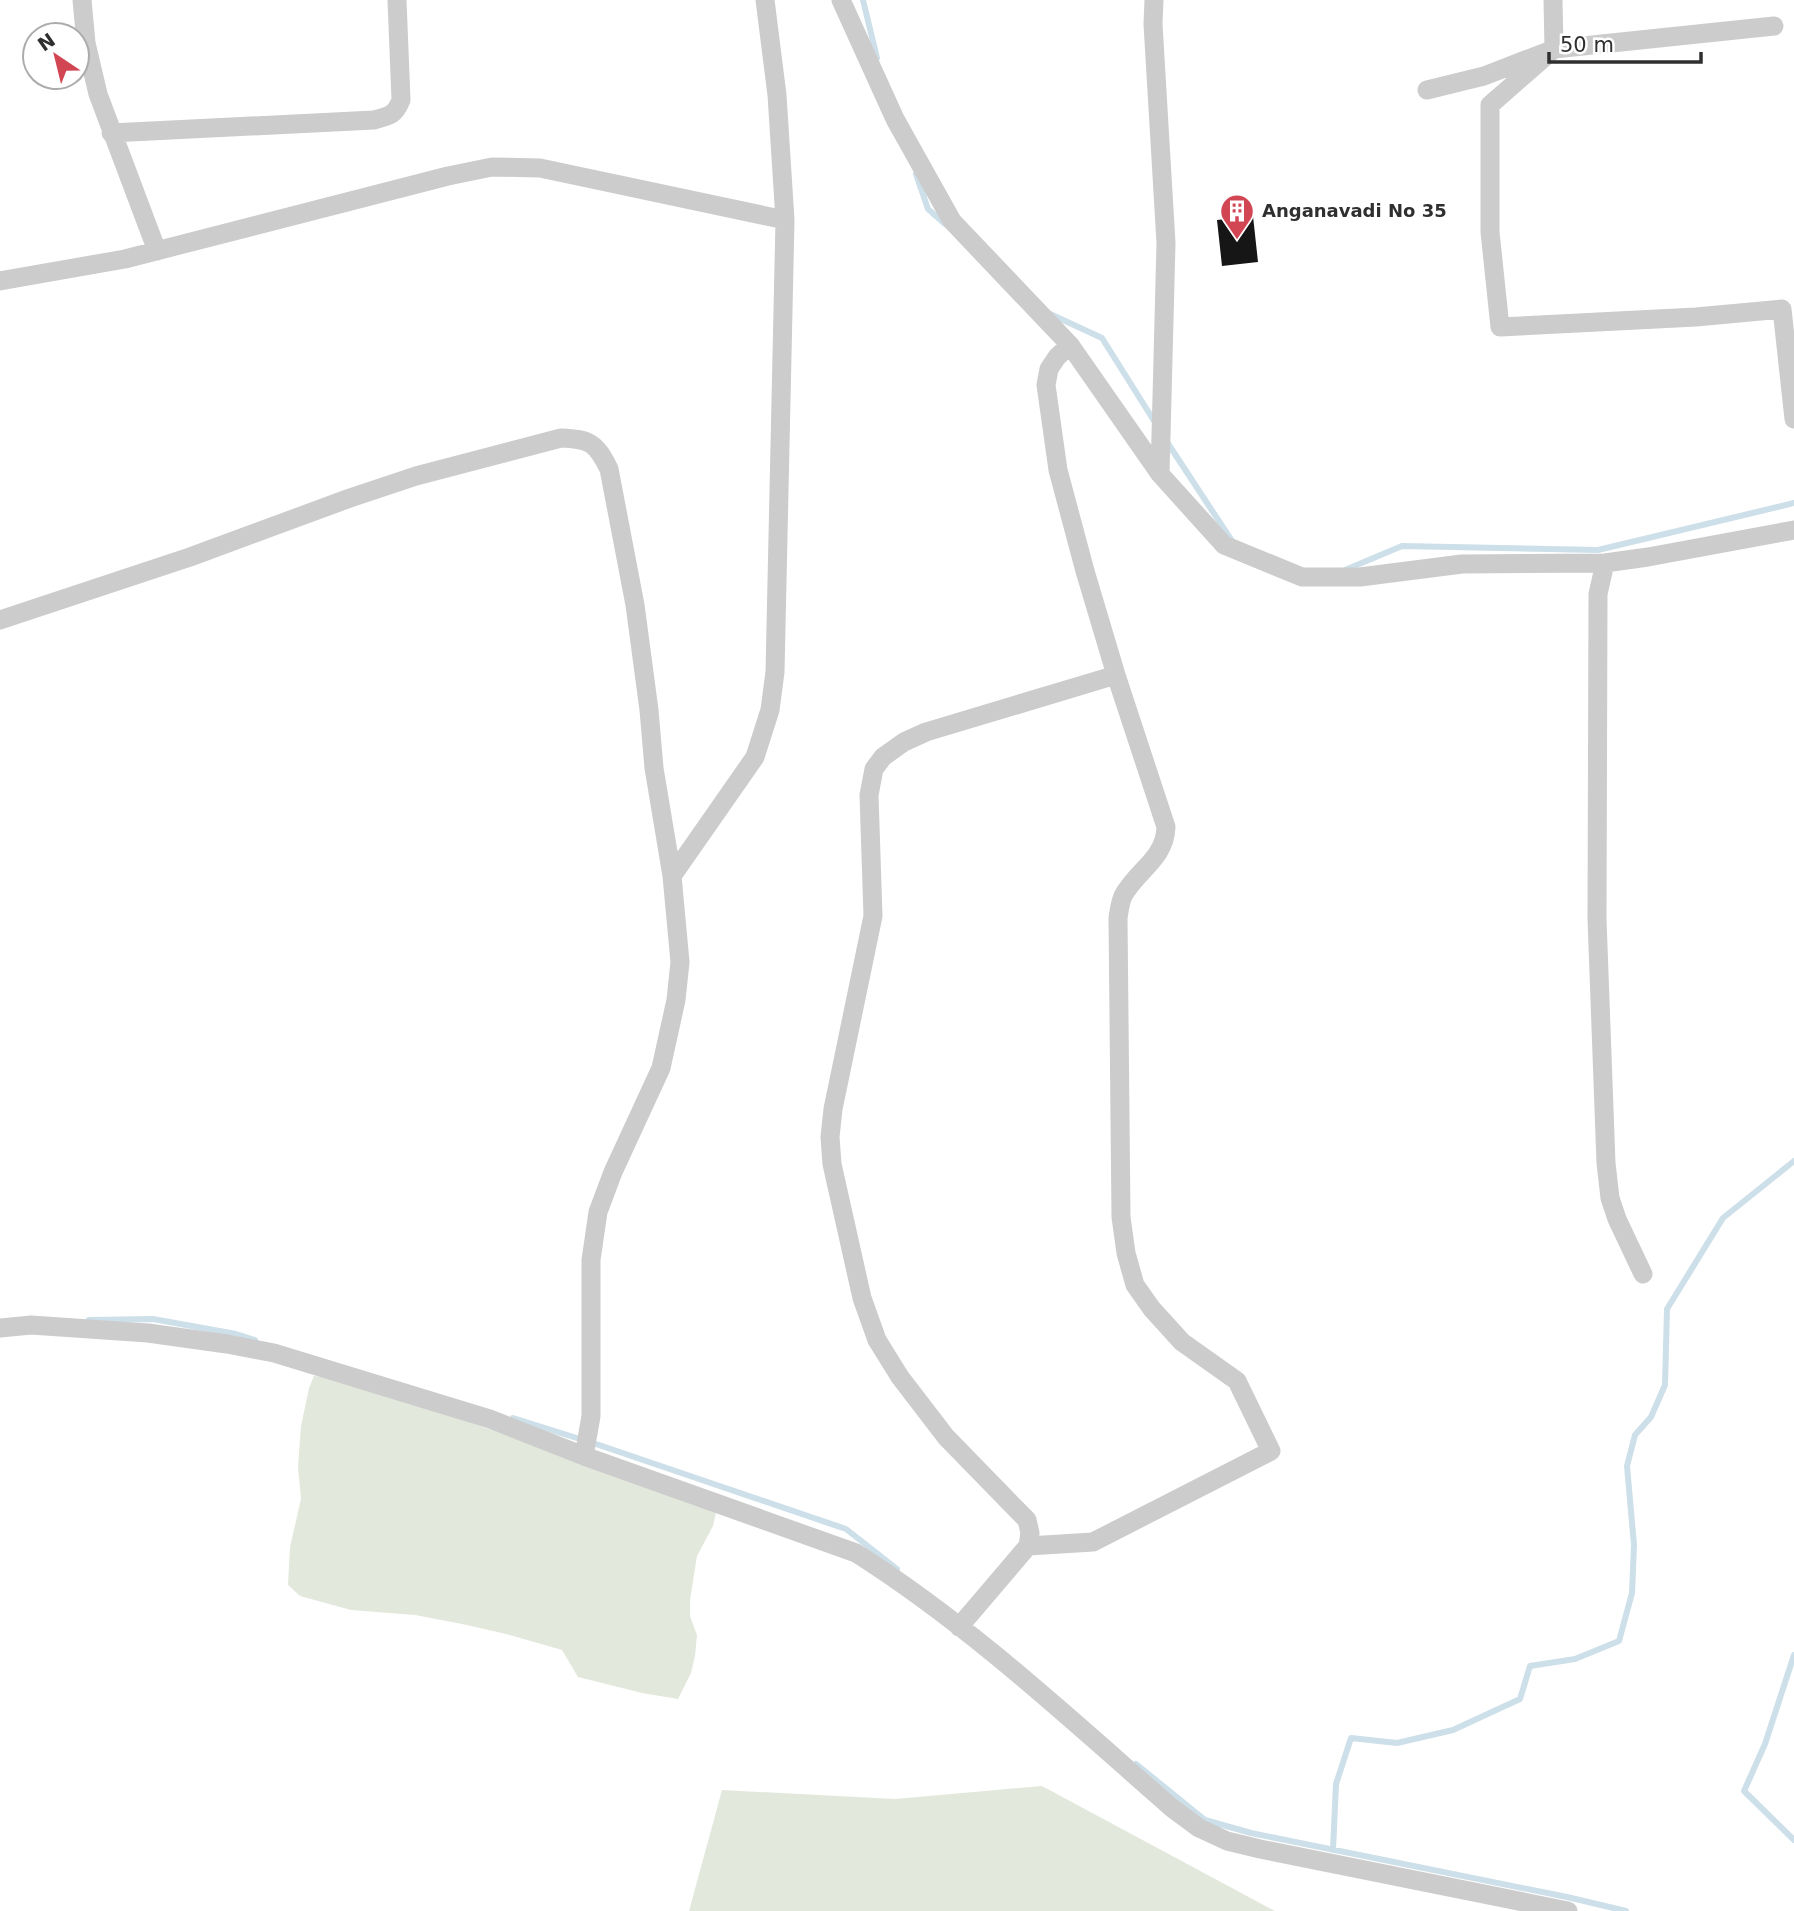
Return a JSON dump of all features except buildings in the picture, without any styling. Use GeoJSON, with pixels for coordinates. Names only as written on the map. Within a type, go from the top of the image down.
{"type":"FeatureCollection","features":[{"type":"Feature","properties":{"kind":"street"},"geometry":{"type":"LineString","coordinates":[[82,0],[86,43],[98,94],[157,251]]}},
{"type":"Feature","properties":{"kind":"street"},"geometry":{"type":"LineString","coordinates":[[111,133],[374,120],[388,116],[397,110],[401,100],[397,0]]}},
{"type":"Feature","properties":{"kind":"street"},"geometry":{"type":"LineString","coordinates":[[672,876],[755,757],[770,710],[775,672],[785,220],[777,95],[765,0]]}},
{"type":"Feature","properties":{"kind":"street"},"geometry":{"type":"LineString","coordinates":[[841,0],[895,119],[952,221],[1070,345],[1160,474],[1224,545],[1302,577],[1360,577],[1462,564],[1605,563],[1794,530]]}},
{"type":"Feature","properties":{"kind":"street"},"geometry":{"type":"LineString","coordinates":[[1154,0],[1153,24],[1166,243],[1160,474]]}},
{"type":"Feature","properties":{"kind":"street"},"geometry":{"type":"LineString","coordinates":[[1553,0],[1554,50]]}},
{"type":"Feature","properties":{"kind":"street"},"geometry":{"type":"LineString","coordinates":[[1427,90],[1484,76],[1554,50],[1774,26]]}},
{"type":"Feature","properties":{"kind":"street"},"geometry":{"type":"LineString","coordinates":[[1554,50],[1490,105],[1490,232],[1500,327],[1696,317],[1782,309],[1794,419]]}},
{"type":"Feature","properties":{"kind":"street"},"geometry":{"type":"LineString","coordinates":[[0,281],[125,259],[492,167],[540,168],[785,220]]}},
{"type":"Feature","properties":{"kind":"street"},"geometry":{"type":"LineString","coordinates":[[1028,1546],[1093,1542],[1271,1451],[1237,1381],[1182,1342],[1152,1309],[1135,1284],[1126,1253],[1121,1217],[1118,918],[1122,898],[1157,856],[1165,839],[1166,827],[1116,675],[1058,470],[1046,385],[1049,369],[1070,345]]}},
{"type":"Feature","properties":{"kind":"street"},"geometry":{"type":"LineString","coordinates":[[0,620],[190,557],[350,498],[416,477],[561,438],[579,438],[590,442],[602,456],[609,469],[635,605],[654,768],[672,876],[680,962],[676,1000],[661,1068],[598,1212],[591,1260],[591,1416],[585,1451]]}},
{"type":"Feature","properties":{"kind":"street"},"geometry":{"type":"LineString","coordinates":[[1605,563],[1598,594],[1597,919],[1606,1163],[1610,1198],[1643,1274]]}},
{"type":"Feature","properties":{"kind":"street"},"geometry":{"type":"LineString","coordinates":[[959,1627],[1028,1546],[1030,1533],[1027,1520],[946,1437],[900,1377],[877,1340],[862,1298],[832,1164],[830,1137],[833,1109],[873,916],[869,795],[874,769],[883,757],[904,742],[926,732],[1116,675]]}},
{"type":"Feature","properties":{"kind":"street"},"geometry":{"type":"LineString","coordinates":[[0,1328],[31,1325],[148,1333],[274,1353],[585,1451],[856,1553],[893,1577],[1000,1658],[1172,1808],[1199,1828],[1227,1841],[1260,1849],[1569,1911]]}},
{"type":"Feature","properties":{"kind":"shaded area"},"geometry":{"type":"Polygon","coordinates":[[[314,1376],[340,1379],[405,1400],[717,1508],[713,1526],[697,1556],[690,1600],[690,1616],[697,1635],[695,1656],[691,1673],[678,1699],[578,1677],[562,1650],[506,1634],[415,1615],[351,1610],[300,1596],[288,1585],[290,1547],[301,1499],[298,1467],[301,1426],[314,1376]]]}},
{"type":"Feature","properties":{"kind":"shaded area"},"geometry":{"type":"Polygon","coordinates":[[[1042,1786],[1275,1911],[689,1911],[722,1790],[895,1799],[1042,1786]]]}},
{"type":"Feature","properties":{"kind":"waterway"},"geometry":{"type":"LineString","coordinates":[[863,0],[877,58]]}},
{"type":"Feature","properties":{"kind":"waterway"},"geometry":{"type":"LineString","coordinates":[[916,174],[928,209],[945,224]]}},
{"type":"Feature","properties":{"kind":"waterway"},"geometry":{"type":"LineString","coordinates":[[1048,313],[1102,338],[1156,424]]}},
{"type":"Feature","properties":{"kind":"waterway"},"geometry":{"type":"LineString","coordinates":[[1167,442],[1232,541]]}},
{"type":"Feature","properties":{"kind":"waterway"},"geometry":{"type":"LineString","coordinates":[[1345,570],[1402,546],[1598,550],[1794,503]]}},
{"type":"Feature","properties":{"kind":"waterway"},"geometry":{"type":"LineString","coordinates":[[1333,1850],[1336,1784],[1351,1738],[1397,1743],[1453,1730],[1520,1699],[1530,1666],[1575,1659],[1619,1641],[1632,1593],[1634,1545],[1627,1466],[1635,1435],[1651,1417],[1665,1385],[1667,1309],[1723,1218],[1794,1161]]}},
{"type":"Feature","properties":{"kind":"waterway"},"geometry":{"type":"LineString","coordinates":[[89,1320],[153,1319],[255,1340]]}},
{"type":"Feature","properties":{"kind":"waterway"},"geometry":{"type":"LineString","coordinates":[[513,1418],[846,1529],[897,1569]]}},
{"type":"Feature","properties":{"kind":"waterway"},"geometry":{"type":"LineString","coordinates":[[1794,1655],[1765,1744],[1744,1791],[1794,1840]]}},
{"type":"Feature","properties":{"kind":"waterway"},"geometry":{"type":"LineString","coordinates":[[1136,1764],[1205,1820],[1251,1833],[1626,1911]]}},
{"type":"Feature","properties":{"kind":"place","name":"Anganavadi No 35"},"geometry":{"type":"Point","coordinates":[1237,241]}}]}
